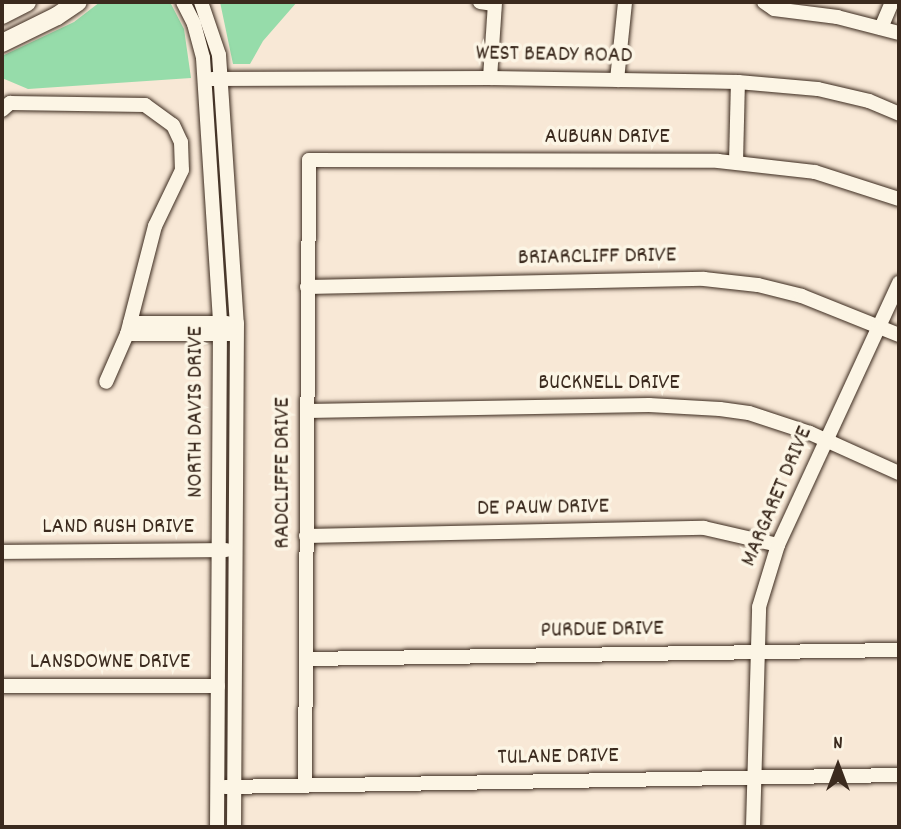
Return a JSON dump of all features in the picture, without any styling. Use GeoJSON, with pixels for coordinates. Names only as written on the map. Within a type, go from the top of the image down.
{"type":"FeatureCollection","features":[{"type":"Feature","properties":{"kind":"main road"},"geometry":{"type":"LineString","coordinates":[[2,15],[27,2]]}},
{"type":"Feature","properties":{"kind":"main road"},"geometry":{"type":"LineString","coordinates":[[2,43],[57,16],[78,2]]}},
{"type":"Feature","properties":{"kind":"street","name":"NORTH DAVIS DRIVE"},"geometry":{"type":"LineString","coordinates":[[183,2],[194,24],[212,79],[237,329],[234,827]]}},
{"type":"Feature","properties":{"kind":"street","name":"NORTH DAVIS DRIVE"},"geometry":{"type":"LineString","coordinates":[[201,2],[209,18],[219,55],[212,79],[220,328],[217,827]]}},
{"type":"Feature","properties":{"kind":"street"},"geometry":{"type":"LineString","coordinates":[[617,80],[625,2]]}},
{"type":"Feature","properties":{"kind":"street"},"geometry":{"type":"LineString","coordinates":[[764,2],[774,9],[899,33]]}},
{"type":"Feature","properties":{"kind":"street"},"geometry":{"type":"LineString","coordinates":[[881,28],[892,2]]}},
{"type":"Feature","properties":{"kind":"street"},"geometry":{"type":"LineString","coordinates":[[489,3],[490,78]]}},
{"type":"Feature","properties":{"kind":"street","name":"WEST BEADY ROAD"},"geometry":{"type":"LineString","coordinates":[[212,79],[490,78],[738,82],[818,89],[869,101],[899,114]]}},
{"type":"Feature","properties":{"kind":"street"},"geometry":{"type":"LineString","coordinates":[[736,162],[738,82]]}},
{"type":"Feature","properties":{"kind":"street"},"geometry":{"type":"LineString","coordinates":[[6,106],[145,104],[173,125],[181,142],[182,170],[155,226],[129,329],[106,382]]}},
{"type":"Feature","properties":{"kind":"street","name":"AUBURN DRIVE"},"geometry":{"type":"LineString","coordinates":[[309,160],[736,162],[816,172],[899,199]]}},
{"type":"Feature","properties":{"kind":"street","name":"RADCLIFFE DRIVE"},"geometry":{"type":"LineString","coordinates":[[305,786],[309,160]]}},
{"type":"Feature","properties":{"kind":"street","name":"BRIARCLIFF DRIVE"},"geometry":{"type":"LineString","coordinates":[[307,287],[704,279],[758,285],[802,296],[899,335]]}},
{"type":"Feature","properties":{"kind":"street","name":"MARGARET DRIVE"},"geometry":{"type":"LineString","coordinates":[[753,827],[759,607],[778,545],[899,283]]}},
{"type":"Feature","properties":{"kind":"street"},"geometry":{"type":"LineString","coordinates":[[129,329],[237,329]]}},
{"type":"Feature","properties":{"kind":"street","name":"BUCKNELL DRIVE"},"geometry":{"type":"LineString","coordinates":[[307,411],[687,406],[749,413],[827,441],[899,473]]}},
{"type":"Feature","properties":{"kind":"street","name":"DE PAUW DRIVE"},"geometry":{"type":"LineString","coordinates":[[306,536],[704,528],[778,545]]}},
{"type":"Feature","properties":{"kind":"street","name":"LAND RUSH DRIVE"},"geometry":{"type":"LineString","coordinates":[[2,552],[235,550]]}},
{"type":"Feature","properties":{"kind":"street","name":"PURDUE DRIVE"},"geometry":{"type":"LineString","coordinates":[[306,659],[899,650]]}},
{"type":"Feature","properties":{"kind":"street","name":"LANSDOWNE DRIVE"},"geometry":{"type":"LineString","coordinates":[[2,686],[218,686]]}},
{"type":"Feature","properties":{"kind":"street","name":"TULANE DRIVE"},"geometry":{"type":"LineString","coordinates":[[218,788],[899,775]]}},
{"type":"Feature","properties":{"kind":"green space"},"geometry":{"type":"Polygon","coordinates":[[[100,2],[170,2],[184,29],[191,78],[28,89],[2,78],[2,56],[74,22],[100,2]]]}},
{"type":"Feature","properties":{"kind":"green space"},"geometry":{"type":"Polygon","coordinates":[[[220,2],[297,2],[263,41],[250,64],[233,64],[220,2]]]}}]}
